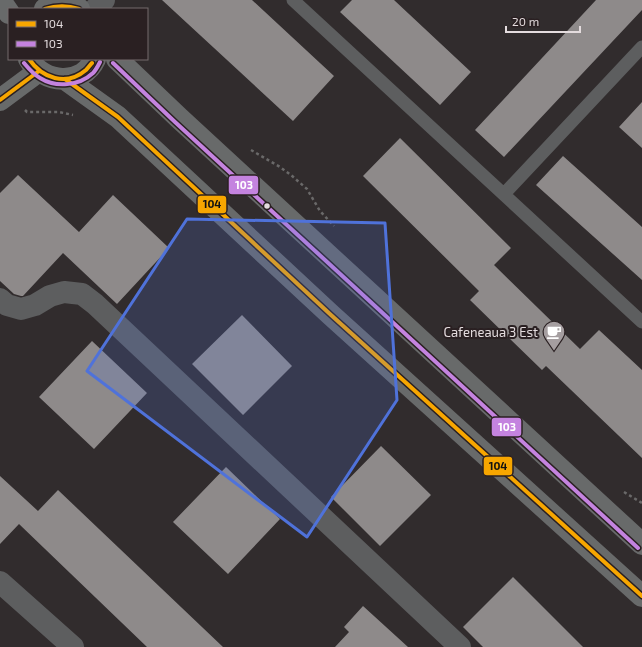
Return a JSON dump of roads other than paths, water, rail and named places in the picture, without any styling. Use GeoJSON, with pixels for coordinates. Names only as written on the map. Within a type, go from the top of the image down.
{"type":"FeatureCollection","features":[{"type":"Feature","properties":{"kind":"main road"},"geometry":{"type":"LineString","coordinates":[[0,0],[8,12]]}},
{"type":"Feature","properties":{"kind":"main road"},"geometry":{"type":"LineString","coordinates":[[0,100],[34,65],[47,76],[65,79],[86,71],[94,60]]}},
{"type":"Feature","properties":{"kind":"main road"},"geometry":{"type":"LineString","coordinates":[[118,60],[179,118],[642,544]]}},
{"type":"Feature","properties":{"kind":"main road"},"geometry":{"type":"LineString","coordinates":[[65,79],[100,103],[124,122],[331,315],[642,596]]}},
{"type":"Feature","properties":{"kind":"street"},"geometry":{"type":"LineString","coordinates":[[96,8],[104,0]]}},
{"type":"Feature","properties":{"kind":"street"},"geometry":{"type":"LineString","coordinates":[[0,299],[7,305],[21,309],[35,305],[50,296],[64,292],[82,294],[95,304],[460,647]]}},
{"type":"Feature","properties":{"kind":"street"},"geometry":{"type":"LineString","coordinates":[[0,583],[73,647]]}},
{"type":"Feature","properties":{"kind":"lane"},"geometry":{"type":"LineString","coordinates":[[293,0],[642,322]]}},
{"type":"Feature","properties":{"kind":"lane"},"geometry":{"type":"LineString","coordinates":[[504,194],[642,47]]}},
{"type":"Feature","properties":{"kind":"place","name":"Cafeneaua 3 Est"},"geometry":{"type":"Point","coordinates":[554,352]}}]}
